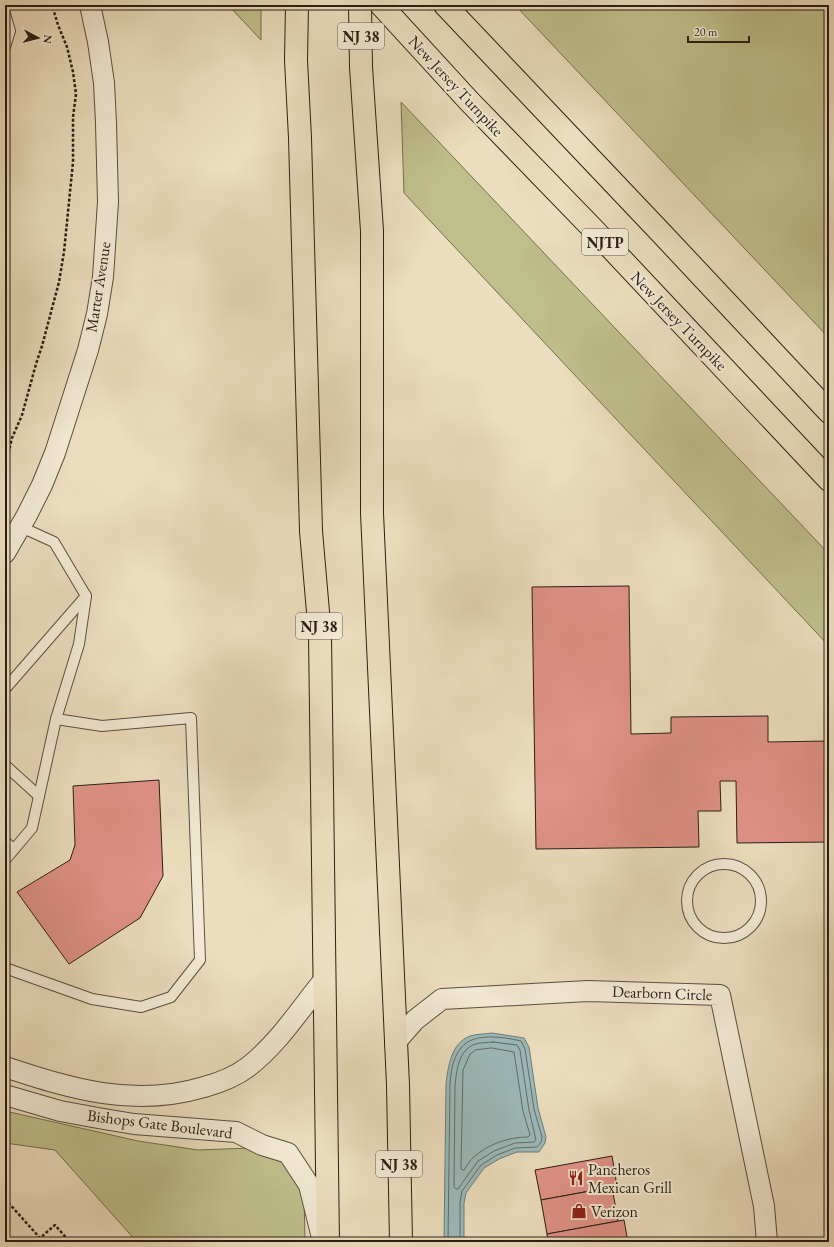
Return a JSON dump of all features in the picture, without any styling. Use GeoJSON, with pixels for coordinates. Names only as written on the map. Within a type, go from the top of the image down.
{"type":"FeatureCollection","features":[{"type":"Feature","properties":{"kind":"highway","name":"NJ 38"},"geometry":{"type":"LineString","coordinates":[[360,5],[361,67],[372,232],[372,513],[398,1085],[401,1242]]}},
{"type":"Feature","properties":{"kind":"highway","name":"New Jersey Turnpike"},"geometry":{"type":"LineString","coordinates":[[381,5],[469,101],[600,237],[829,480]]}},
{"type":"Feature","properties":{"kind":"highway","name":"NJTP"},"geometry":{"type":"LineString","coordinates":[[445,5],[829,412]]}},
{"type":"Feature","properties":{"kind":"highway","name":"NJ 38"},"geometry":{"type":"LineString","coordinates":[[297,8],[296,60],[300,138],[311,531],[320,635],[328,1242]]}},
{"type":"Feature","properties":{"kind":"street","name":"Marter Avenue"},"geometry":{"type":"LineString","coordinates":[[5,553],[21,527],[42,485],[55,454],[88,350],[97,314],[103,277],[108,202],[106,123],[104,83],[98,42],[90,5]]}},
{"type":"Feature","properties":{"kind":"street","name":"Bishops Gate Boulevard"},"geometry":{"type":"LineString","coordinates":[[5,1067],[78,1089],[116,1096],[151,1097],[185,1093],[218,1083],[247,1067],[273,1044],[324,980]]}},
{"type":"Feature","properties":{"kind":"street","name":"Dearborn Circle"},"geometry":{"type":"LineString","coordinates":[[395,1043],[415,1020],[442,999],[588,991],[720,995],[764,1206],[767,1242]]}},
{"type":"Feature","properties":{"kind":"street","name":"Bishops Gate Boulevard"},"geometry":{"type":"LineString","coordinates":[[5,1095],[60,1111],[134,1124],[236,1132],[262,1144],[288,1153],[309,1185],[324,1242]]}},
{"type":"Feature","properties":{"kind":"lane"},"geometry":{"type":"LineString","coordinates":[[5,14],[10,31],[5,47]]}},
{"type":"Feature","properties":{"kind":"lane"},"geometry":{"type":"LineString","coordinates":[[5,860],[32,828],[56,719],[79,644],[86,596],[54,542],[21,527]]}},
{"type":"Feature","properties":{"kind":"lane"},"geometry":{"type":"LineString","coordinates":[[5,689],[86,596]]}},
{"type":"Feature","properties":{"kind":"lane"},"geometry":{"type":"LineString","coordinates":[[5,968],[92,999],[141,1007],[170,997],[200,960],[191,718],[102,726],[56,719]]}},
{"type":"Feature","properties":{"kind":"lane"},"geometry":{"type":"LineString","coordinates":[[5,765],[39,796]]}},
{"type":"Feature","properties":{"kind":"lane"},"geometry":{"type":"LineString","coordinates":[[5,842],[14,849]]}},
{"type":"Feature","properties":{"kind":"lane"},"geometry":{"type":"LineString","coordinates":[[720,864],[732,865],[743,869],[752,877],[758,888],[761,899],[759,912],[753,923],[745,931],[733,936],[721,937],[709,935],[699,928],[692,918],[687,906],[691,883],[699,874],[709,867],[720,864]]}},
{"type":"Feature","properties":{"kind":"path"},"geometry":{"type":"LineString","coordinates":[[5,468],[12,438],[22,415],[44,339],[59,282],[64,252],[73,162],[73,117],[76,94],[67,47],[52,5]]}},
{"type":"Feature","properties":{"kind":"path"},"geometry":{"type":"LineString","coordinates":[[5,1199],[40,1238],[55,1225],[70,1242]]}},
{"type":"Feature","properties":{"kind":"green space"},"geometry":{"type":"Polygon","coordinates":[[[228,5],[261,5],[261,40],[228,5]]]}},
{"type":"Feature","properties":{"kind":"green space"},"geometry":{"type":"Polygon","coordinates":[[[515,5],[829,5],[829,338],[515,5]]]}},
{"type":"Feature","properties":{"kind":"green space"},"geometry":{"type":"Polygon","coordinates":[[[401,102],[829,554],[829,646],[404,193],[401,102]]]}},
{"type":"Feature","properties":{"kind":"green space"},"geometry":{"type":"Polygon","coordinates":[[[5,1111],[138,1141],[198,1150],[250,1148],[281,1160],[304,1195],[305,1242],[137,1242],[55,1150],[5,1143],[5,1111]]]}},
{"type":"Feature","properties":{"kind":"water"},"geometry":{"type":"Polygon","coordinates":[[[492,1033],[524,1038],[529,1047],[538,1108],[546,1137],[545,1143],[539,1152],[517,1152],[499,1159],[484,1168],[466,1193],[464,1203],[464,1242],[444,1242],[446,1084],[449,1063],[455,1050],[464,1039],[473,1035],[492,1033]]]}},
{"type":"Feature","properties":{"kind":"building"},"geometry":{"type":"Polygon","coordinates":[[[629,586],[631,734],[671,733],[671,717],[768,716],[768,742],[829,741],[829,842],[737,843],[736,781],[720,781],[721,811],[698,811],[699,847],[536,849],[532,587],[629,586]]]}},
{"type":"Feature","properties":{"kind":"building"},"geometry":{"type":"Polygon","coordinates":[[[159,780],[163,876],[140,918],[69,964],[17,892],[70,860],[75,845],[73,786],[159,780]]]}},
{"type":"Feature","properties":{"kind":"building","name":"Pancheros Mexican Grill"},"geometry":{"type":"Polygon","coordinates":[[[612,1156],[617,1186],[541,1200],[535,1170],[612,1156]]]}},
{"type":"Feature","properties":{"kind":"building","name":"Verizon"},"geometry":{"type":"Polygon","coordinates":[[[612,1187],[618,1221],[547,1234],[541,1200],[612,1187]]]}},
{"type":"Feature","properties":{"kind":"building"},"geometry":{"type":"Polygon","coordinates":[[[624,1220],[628,1242],[548,1242],[547,1234],[624,1220]]]}},
{"type":"Feature","properties":{"kind":"place","name":"Pancheros Mexican Grill"},"geometry":{"type":"Point","coordinates":[576,1178]}},
{"type":"Feature","properties":{"kind":"place","name":"Verizon"},"geometry":{"type":"Point","coordinates":[579,1211]}}]}
